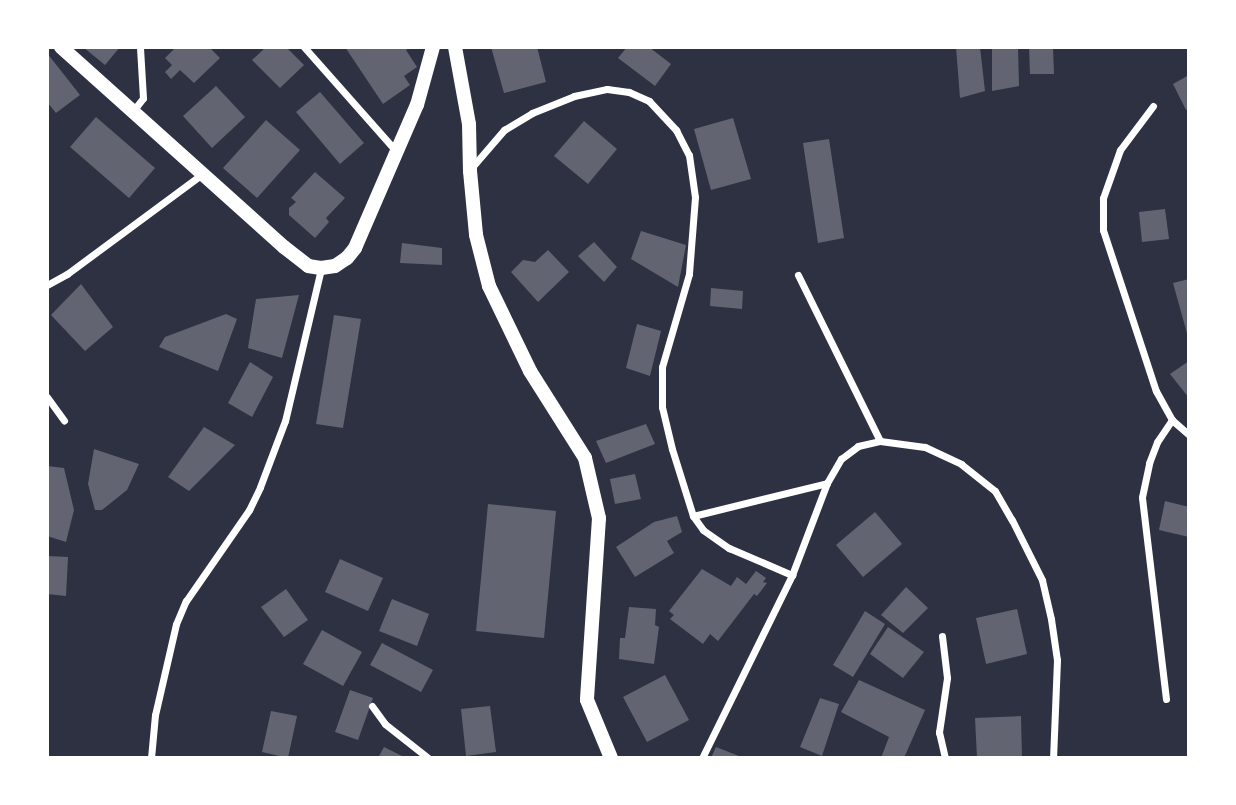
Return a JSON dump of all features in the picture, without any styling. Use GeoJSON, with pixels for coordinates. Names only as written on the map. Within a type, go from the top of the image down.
{"type":"FeatureCollection","features":[{"type":"Feature","properties":{"kind":"main road"},"geometry":{"type":"LineString","coordinates":[[61,47],[295,257],[308,266],[321,268],[335,266],[355,248],[426,79],[433,47]]}},
{"type":"Feature","properties":{"kind":"main road"},"geometry":{"type":"LineString","coordinates":[[455,47],[464,84],[469,124],[476,235],[489,286],[530,371],[585,458],[599,518],[587,700],[611,758]]}},
{"type":"Feature","properties":{"kind":"street"},"geometry":{"type":"LineString","coordinates":[[133,111],[143,98],[140,47]]}},
{"type":"Feature","properties":{"kind":"street"},"geometry":{"type":"LineString","coordinates":[[304,47],[397,152]]}},
{"type":"Feature","properties":{"kind":"street"},"geometry":{"type":"LineString","coordinates":[[470,171],[504,130],[532,113],[574,96],[607,89],[629,92],[649,101],[676,130],[689,155],[695,197],[689,274],[662,367],[662,407],[672,450],[693,516],[703,530],[729,548],[792,575]]}},
{"type":"Feature","properties":{"kind":"street"},"geometry":{"type":"LineString","coordinates":[[1153,106],[1120,150],[1103,198],[1104,230],[1156,391],[1172,420],[1189,435]]}},
{"type":"Feature","properties":{"kind":"street"},"geometry":{"type":"LineString","coordinates":[[47,285],[109,244],[202,174]]}},
{"type":"Feature","properties":{"kind":"street"},"geometry":{"type":"LineString","coordinates":[[151,758],[155,715],[176,624],[186,601],[249,510],[260,488],[285,421],[321,268]]}},
{"type":"Feature","properties":{"kind":"street"},"geometry":{"type":"LineString","coordinates":[[798,275],[880,441]]}},
{"type":"Feature","properties":{"kind":"street"},"geometry":{"type":"LineString","coordinates":[[47,397],[64,420]]}},
{"type":"Feature","properties":{"kind":"street"},"geometry":{"type":"LineString","coordinates":[[1166,699],[1142,497],[1149,463],[1157,442],[1172,420]]}},
{"type":"Feature","properties":{"kind":"street"},"geometry":{"type":"LineString","coordinates":[[702,758],[792,575],[827,483],[841,459],[858,446],[880,441],[925,447],[961,464],[995,491],[1012,520],[1042,580],[1051,620],[1058,671],[1053,758]]}},
{"type":"Feature","properties":{"kind":"street"},"geometry":{"type":"LineString","coordinates":[[693,516],[827,483]]}},
{"type":"Feature","properties":{"kind":"street"},"geometry":{"type":"LineString","coordinates":[[942,636],[947,678],[939,733],[945,758]]}},
{"type":"Feature","properties":{"kind":"street"},"geometry":{"type":"LineString","coordinates":[[372,706],[385,724],[428,758]]}},
{"type":"Feature","properties":{"kind":"building"},"geometry":{"type":"Polygon","coordinates":[[[83,47],[120,47],[105,65],[83,47]]]}},
{"type":"Feature","properties":{"kind":"building"},"geometry":{"type":"Polygon","coordinates":[[[176,47],[209,47],[220,58],[194,83],[180,70],[171,79],[165,72],[172,65],[165,58],[176,47]]]}},
{"type":"Feature","properties":{"kind":"building"},"geometry":{"type":"Polygon","coordinates":[[[266,47],[286,47],[304,65],[280,88],[252,60],[266,47]]]}},
{"type":"Feature","properties":{"kind":"building"},"geometry":{"type":"Polygon","coordinates":[[[345,47],[411,47],[406,50],[417,67],[404,76],[410,85],[383,104],[345,47]]]}},
{"type":"Feature","properties":{"kind":"building"},"geometry":{"type":"Polygon","coordinates":[[[491,47],[537,47],[546,82],[504,93],[491,47]]]}},
{"type":"Feature","properties":{"kind":"building"},"geometry":{"type":"Polygon","coordinates":[[[627,47],[649,47],[671,64],[655,86],[618,58],[627,47]]]}},
{"type":"Feature","properties":{"kind":"building"},"geometry":{"type":"Polygon","coordinates":[[[956,47],[980,47],[985,91],[960,98],[956,47]]]}},
{"type":"Feature","properties":{"kind":"building"},"geometry":{"type":"Polygon","coordinates":[[[992,47],[1018,47],[1019,86],[992,91],[992,47]]]}},
{"type":"Feature","properties":{"kind":"building"},"geometry":{"type":"Polygon","coordinates":[[[1029,47],[1053,47],[1054,74],[1030,74],[1029,47]]]}},
{"type":"Feature","properties":{"kind":"building"},"geometry":{"type":"Polygon","coordinates":[[[47,53],[80,95],[56,113],[47,102],[47,53]]]}},
{"type":"Feature","properties":{"kind":"building"},"geometry":{"type":"Polygon","coordinates":[[[1189,75],[1189,108],[1186,110],[1173,84],[1189,75]]]}},
{"type":"Feature","properties":{"kind":"building"},"geometry":{"type":"Polygon","coordinates":[[[216,86],[245,117],[212,148],[183,116],[216,86]]]}},
{"type":"Feature","properties":{"kind":"building"},"geometry":{"type":"Polygon","coordinates":[[[320,92],[364,143],[340,164],[296,112],[320,92]]]}},
{"type":"Feature","properties":{"kind":"building"},"geometry":{"type":"Polygon","coordinates":[[[96,117],[155,168],[129,198],[70,147],[96,117]]]}},
{"type":"Feature","properties":{"kind":"building"},"geometry":{"type":"Polygon","coordinates":[[[733,118],[751,179],[711,190],[694,129],[733,118]]]}},
{"type":"Feature","properties":{"kind":"building"},"geometry":{"type":"Polygon","coordinates":[[[266,120],[300,150],[257,198],[223,168],[266,120]]]}},
{"type":"Feature","properties":{"kind":"building"},"geometry":{"type":"Polygon","coordinates":[[[584,121],[617,149],[588,184],[554,156],[584,121]]]}},
{"type":"Feature","properties":{"kind":"building"},"geometry":{"type":"Polygon","coordinates":[[[829,139],[844,238],[818,243],[803,143],[829,139]]]}},
{"type":"Feature","properties":{"kind":"building"},"geometry":{"type":"Polygon","coordinates":[[[315,172],[345,198],[326,218],[329,222],[315,238],[289,215],[289,208],[296,202],[291,198],[315,172]]]}},
{"type":"Feature","properties":{"kind":"building"},"geometry":{"type":"Polygon","coordinates":[[[1165,209],[1169,239],[1142,242],[1139,212],[1165,209]]]}},
{"type":"Feature","properties":{"kind":"building"},"geometry":{"type":"Polygon","coordinates":[[[641,231],[686,245],[678,287],[631,259],[641,231]]]}},
{"type":"Feature","properties":{"kind":"building"},"geometry":{"type":"Polygon","coordinates":[[[594,242],[617,267],[604,282],[578,256],[594,242]]]}},
{"type":"Feature","properties":{"kind":"building"},"geometry":{"type":"Polygon","coordinates":[[[402,243],[442,248],[442,265],[400,263],[402,243]]]}},
{"type":"Feature","properties":{"kind":"building"},"geometry":{"type":"Polygon","coordinates":[[[548,250],[569,272],[538,302],[511,272],[523,260],[535,262],[548,250]]]}},
{"type":"Feature","properties":{"kind":"building"},"geometry":{"type":"Polygon","coordinates":[[[1189,279],[1189,337],[1188,337],[1173,283],[1189,279]]]}},
{"type":"Feature","properties":{"kind":"building"},"geometry":{"type":"Polygon","coordinates":[[[81,284],[113,327],[85,351],[51,315],[81,284]]]}},
{"type":"Feature","properties":{"kind":"building"},"geometry":{"type":"Polygon","coordinates":[[[711,288],[743,291],[742,309],[710,306],[711,288]]]}},
{"type":"Feature","properties":{"kind":"building"},"geometry":{"type":"Polygon","coordinates":[[[299,295],[282,358],[248,348],[256,299],[299,295]]]}},
{"type":"Feature","properties":{"kind":"building"},"geometry":{"type":"Polygon","coordinates":[[[226,314],[237,319],[218,371],[159,347],[165,337],[226,314]]]}},
{"type":"Feature","properties":{"kind":"building"},"geometry":{"type":"Polygon","coordinates":[[[334,315],[361,319],[343,428],[316,424],[334,315]]]}},
{"type":"Feature","properties":{"kind":"building"},"geometry":{"type":"Polygon","coordinates":[[[637,324],[661,331],[650,376],[626,368],[637,324]]]}},
{"type":"Feature","properties":{"kind":"building"},"geometry":{"type":"Polygon","coordinates":[[[1189,361],[1189,398],[1170,374],[1189,361]]]}},
{"type":"Feature","properties":{"kind":"building"},"geometry":{"type":"Polygon","coordinates":[[[250,362],[273,377],[252,417],[228,403],[250,362]]]}},
{"type":"Feature","properties":{"kind":"building"},"geometry":{"type":"Polygon","coordinates":[[[646,424],[655,444],[606,463],[596,441],[646,424]]]}},
{"type":"Feature","properties":{"kind":"building"},"geometry":{"type":"Polygon","coordinates":[[[204,427],[235,445],[189,491],[168,477],[204,427]]]}},
{"type":"Feature","properties":{"kind":"building"},"geometry":{"type":"Polygon","coordinates":[[[94,449],[139,464],[127,490],[102,510],[95,510],[88,484],[94,449]]]}},
{"type":"Feature","properties":{"kind":"building"},"geometry":{"type":"Polygon","coordinates":[[[47,466],[64,468],[74,510],[66,542],[47,536],[47,466]]]}},
{"type":"Feature","properties":{"kind":"building"},"geometry":{"type":"Polygon","coordinates":[[[635,474],[641,499],[615,504],[610,479],[635,474]]]}},
{"type":"Feature","properties":{"kind":"building"},"geometry":{"type":"Polygon","coordinates":[[[1165,501],[1189,507],[1189,537],[1159,530],[1165,501]]]}},
{"type":"Feature","properties":{"kind":"building"},"geometry":{"type":"Polygon","coordinates":[[[488,504],[556,511],[544,638],[476,631],[488,504]]]}},
{"type":"Feature","properties":{"kind":"building"},"geometry":{"type":"Polygon","coordinates":[[[875,512],[902,544],[863,577],[836,545],[875,512]]]}},
{"type":"Feature","properties":{"kind":"building"},"geometry":{"type":"Polygon","coordinates":[[[677,516],[682,532],[667,541],[674,553],[635,577],[616,547],[654,522],[677,516]]]}},
{"type":"Feature","properties":{"kind":"building"},"geometry":{"type":"Polygon","coordinates":[[[47,556],[68,557],[66,596],[47,594],[47,556]]]}},
{"type":"Feature","properties":{"kind":"building"},"geometry":{"type":"Polygon","coordinates":[[[340,559],[383,578],[368,611],[325,592],[340,559]]]}},
{"type":"Feature","properties":{"kind":"building"},"geometry":{"type":"Polygon","coordinates":[[[702,569],[731,586],[737,577],[746,584],[756,571],[766,578],[763,582],[767,583],[757,596],[754,594],[718,641],[710,634],[703,644],[670,619],[674,615],[669,611],[702,569]]]}},
{"type":"Feature","properties":{"kind":"building"},"geometry":{"type":"Polygon","coordinates":[[[906,587],[928,608],[903,633],[881,615],[906,587]]]}},
{"type":"Feature","properties":{"kind":"building"},"geometry":{"type":"Polygon","coordinates":[[[286,589],[308,620],[284,637],[261,607],[286,589]]]}},
{"type":"Feature","properties":{"kind":"building"},"geometry":{"type":"Polygon","coordinates":[[[392,599],[429,614],[417,646],[379,631],[392,599]]]}},
{"type":"Feature","properties":{"kind":"building"},"geometry":{"type":"Polygon","coordinates":[[[629,607],[656,609],[655,625],[659,627],[654,664],[619,659],[620,638],[625,638],[629,607]]]}},
{"type":"Feature","properties":{"kind":"building"},"geometry":{"type":"Polygon","coordinates":[[[1017,609],[1027,654],[986,664],[976,618],[1017,609]]]}},
{"type":"Feature","properties":{"kind":"building"},"geometry":{"type":"Polygon","coordinates":[[[865,611],[885,624],[853,677],[833,665],[865,611]]]}},
{"type":"Feature","properties":{"kind":"building"},"geometry":{"type":"Polygon","coordinates":[[[888,627],[924,652],[903,678],[870,654],[888,627]]]}},
{"type":"Feature","properties":{"kind":"building"},"geometry":{"type":"Polygon","coordinates":[[[322,630],[362,652],[343,686],[303,664],[322,630]]]}},
{"type":"Feature","properties":{"kind":"building"},"geometry":{"type":"Polygon","coordinates":[[[382,643],[433,670],[421,692],[370,665],[382,643]]]}},
{"type":"Feature","properties":{"kind":"building"},"geometry":{"type":"Polygon","coordinates":[[[665,675],[689,720],[647,742],[623,697],[665,675]]]}},
{"type":"Feature","properties":{"kind":"building"},"geometry":{"type":"Polygon","coordinates":[[[859,680],[925,710],[904,758],[881,758],[889,737],[841,712],[859,680]]]}},
{"type":"Feature","properties":{"kind":"building"},"geometry":{"type":"Polygon","coordinates":[[[350,690],[373,698],[358,740],[335,732],[350,690]]]}},
{"type":"Feature","properties":{"kind":"building"},"geometry":{"type":"Polygon","coordinates":[[[820,698],[839,704],[822,756],[800,747],[820,698]]]}},
{"type":"Feature","properties":{"kind":"building"},"geometry":{"type":"Polygon","coordinates":[[[490,706],[496,752],[466,756],[461,709],[490,706]]]}},
{"type":"Feature","properties":{"kind":"building"},"geometry":{"type":"Polygon","coordinates":[[[271,711],[297,716],[288,758],[262,752],[271,711]]]}},
{"type":"Feature","properties":{"kind":"building"},"geometry":{"type":"Polygon","coordinates":[[[1021,716],[1022,758],[977,758],[975,718],[1021,716]]]}},
{"type":"Feature","properties":{"kind":"building"},"geometry":{"type":"Polygon","coordinates":[[[384,747],[406,758],[378,758],[384,747]]]}},
{"type":"Feature","properties":{"kind":"building"},"geometry":{"type":"Polygon","coordinates":[[[716,747],[744,758],[711,758],[716,747]]]}}]}
